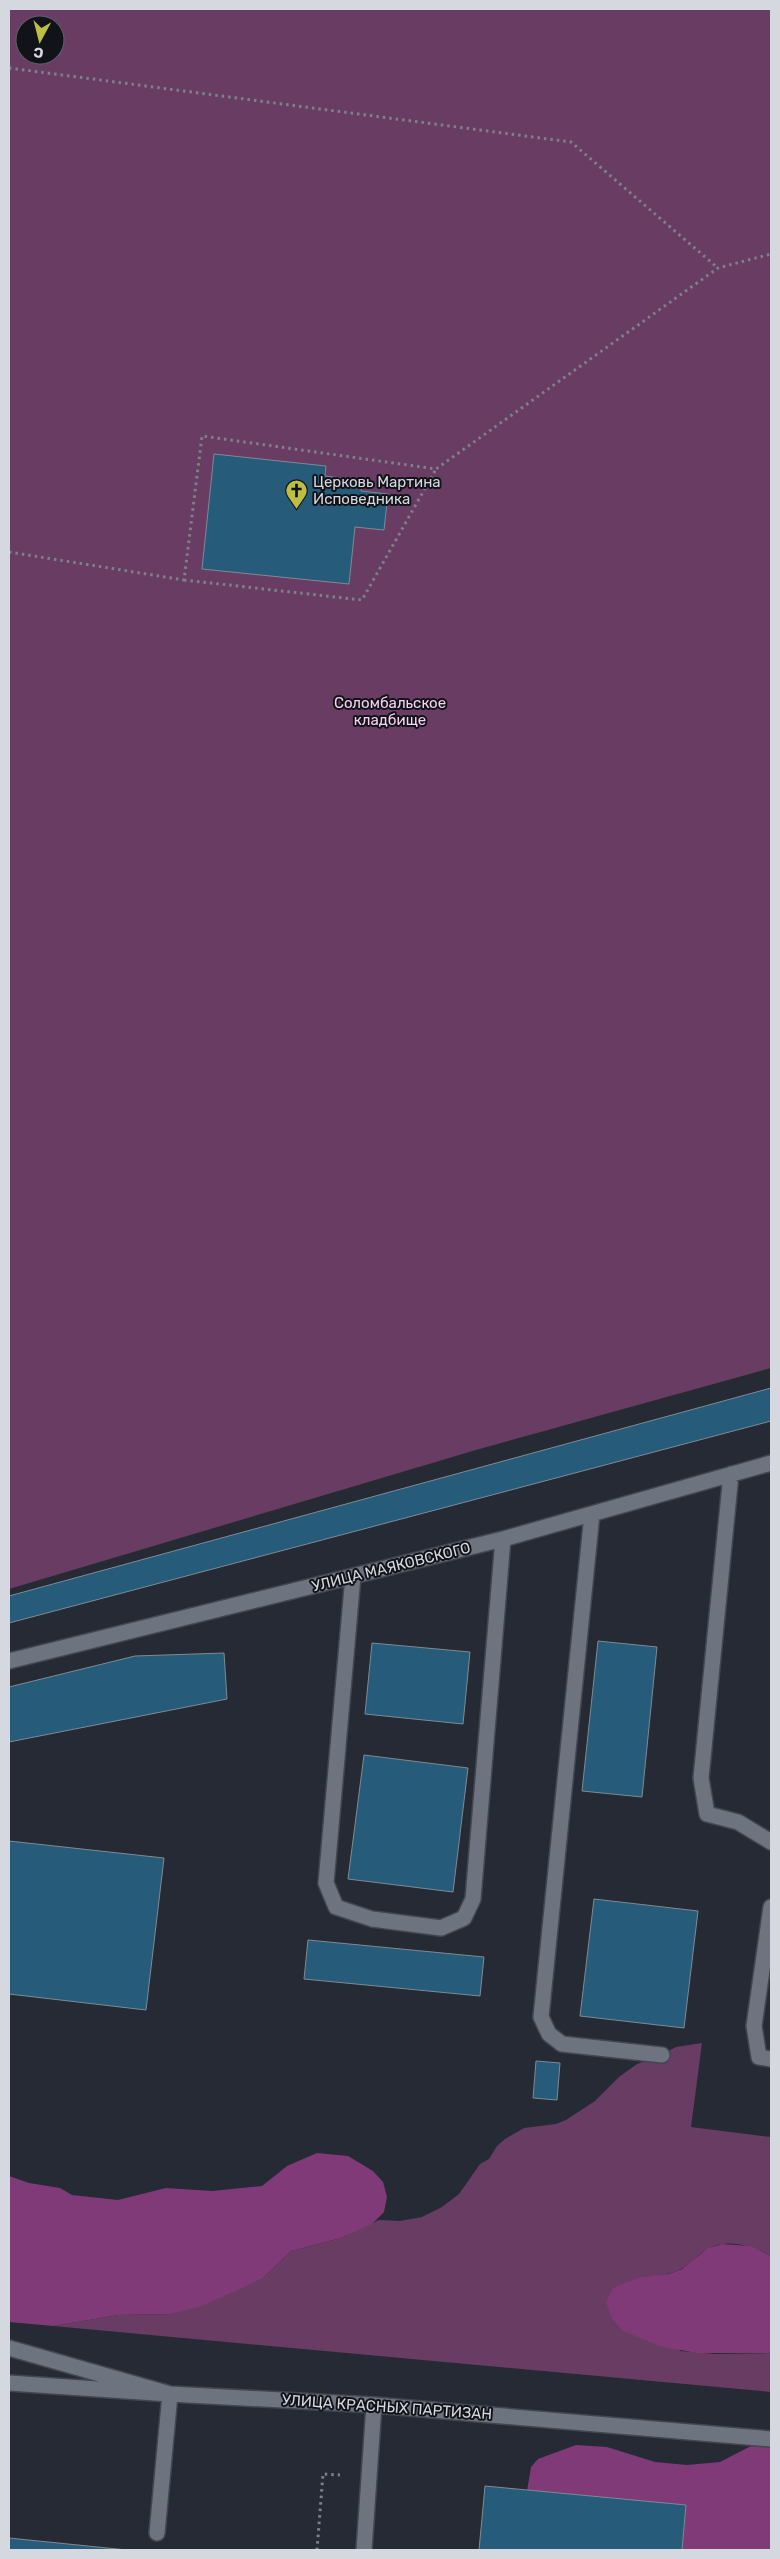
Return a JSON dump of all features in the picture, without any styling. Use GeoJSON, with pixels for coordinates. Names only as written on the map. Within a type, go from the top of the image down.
{"type":"FeatureCollection","features":[{"type":"Feature","properties":{"kind":"street","name":"УЛИЦА МАЯКОВСКОГО"},"geometry":{"type":"LineString","coordinates":[[9,1661],[503,1539],[771,1463]]}},
{"type":"Feature","properties":{"kind":"street"},"geometry":{"type":"LineString","coordinates":[[732,1474],[701,1778],[707,1814],[738,1822],[771,1842]]}},
{"type":"Feature","properties":{"kind":"street"},"geometry":{"type":"LineString","coordinates":[[592,1514],[541,2017],[549,2034],[562,2044],[662,2055]]}},
{"type":"Feature","properties":{"kind":"street"},"geometry":{"type":"LineString","coordinates":[[353,1576],[326,1883],[336,1907],[372,1919],[441,1928],[464,1918],[473,1898],[503,1539]]}},
{"type":"Feature","properties":{"kind":"street"},"geometry":{"type":"LineString","coordinates":[[771,1907],[754,2026],[760,2057],[771,2059]]}},
{"type":"Feature","properties":{"kind":"street","name":"УЛИЦА КРАСНЫХ ПАРТИЗАН"},"geometry":{"type":"LineString","coordinates":[[9,2348],[170,2394],[374,2405],[771,2439]]}},
{"type":"Feature","properties":{"kind":"street"},"geometry":{"type":"LineString","coordinates":[[9,2383],[170,2394],[157,2533]]}},
{"type":"Feature","properties":{"kind":"street"},"geometry":{"type":"LineString","coordinates":[[364,2550],[374,2405]]}},
{"type":"Feature","properties":{"kind":"path"},"geometry":{"type":"LineString","coordinates":[[9,68],[571,142],[718,268]]}},
{"type":"Feature","properties":{"kind":"path"},"geometry":{"type":"LineString","coordinates":[[9,552],[184,580],[362,600],[436,468],[718,268],[771,254]]}},
{"type":"Feature","properties":{"kind":"path"},"geometry":{"type":"LineString","coordinates":[[184,580],[202,436],[436,468]]}},
{"type":"Feature","properties":{"kind":"path"},"geometry":{"type":"LineString","coordinates":[[317,2550],[323,2474],[370,2478]]}},
{"type":"Feature","properties":{"kind":"green space","name":"Соломбальское кладбище"},"geometry":{"type":"Polygon","coordinates":[[[9,9],[771,9],[771,1368],[476,1450],[9,1589],[9,9]]]}},
{"type":"Feature","properties":{"kind":"green space"},"geometry":{"type":"Polygon","coordinates":[[[702,2043],[691,2127],[771,2137],[771,2256],[741,2244],[716,2245],[709,2248],[685,2267],[676,2271],[640,2277],[680,2351],[715,2354],[771,2353],[771,2392],[53,2326],[119,2315],[171,2314],[262,2279],[291,2251],[341,2238],[379,2220],[400,2221],[422,2217],[442,2207],[459,2194],[480,2164],[489,2159],[497,2146],[505,2139],[524,2128],[556,2124],[566,2120],[595,2101],[619,2077],[637,2064],[657,2057],[676,2047],[702,2043]]]}},
{"type":"Feature","properties":{"kind":"shaded area"},"geometry":{"type":"Polygon","coordinates":[[[317,2153],[348,2156],[373,2171],[383,2182],[387,2197],[384,2212],[372,2224],[341,2238],[291,2251],[262,2279],[202,2306],[171,2314],[119,2315],[53,2326],[9,2322],[9,2176],[29,2183],[60,2188],[72,2195],[118,2200],[166,2188],[212,2191],[262,2186],[287,2166],[317,2153]]]}},
{"type":"Feature","properties":{"kind":"shaded area"},"geometry":{"type":"Polygon","coordinates":[[[722,2244],[751,2246],[771,2256],[771,2353],[697,2353],[663,2347],[623,2331],[612,2319],[606,2302],[613,2288],[640,2277],[669,2274],[682,2269],[708,2248],[722,2244]]]}},
{"type":"Feature","properties":{"kind":"shaded area"},"geometry":{"type":"Polygon","coordinates":[[[771,2441],[771,2550],[682,2550],[686,2505],[527,2491],[531,2467],[538,2459],[576,2445],[607,2447],[655,2462],[687,2465],[720,2462],[749,2447],[771,2441]]]}},
{"type":"Feature","properties":{"kind":"building","name":"Церковь Мартина Исповедника"},"geometry":{"type":"Polygon","coordinates":[[[214,454],[326,466],[325,476],[362,481],[361,491],[388,494],[384,530],[355,527],[349,584],[202,569],[214,454]]]}},
{"type":"Feature","properties":{"kind":"building"},"geometry":{"type":"Polygon","coordinates":[[[771,1388],[771,1421],[9,1623],[9,1596],[771,1388]]]}},
{"type":"Feature","properties":{"kind":"building"},"geometry":{"type":"Polygon","coordinates":[[[598,1641],[657,1647],[642,1797],[582,1791],[598,1641]]]}},
{"type":"Feature","properties":{"kind":"building"},"geometry":{"type":"Polygon","coordinates":[[[372,1643],[470,1652],[463,1724],[365,1714],[372,1643]]]}},
{"type":"Feature","properties":{"kind":"building"},"geometry":{"type":"Polygon","coordinates":[[[224,1653],[227,1699],[9,1742],[9,1687],[135,1656],[224,1653]]]}},
{"type":"Feature","properties":{"kind":"building"},"geometry":{"type":"Polygon","coordinates":[[[364,1755],[468,1768],[453,1892],[348,1879],[364,1755]]]}},
{"type":"Feature","properties":{"kind":"building"},"geometry":{"type":"Polygon","coordinates":[[[9,1841],[164,1858],[146,2010],[9,1994],[9,1841]]]}},
{"type":"Feature","properties":{"kind":"building"},"geometry":{"type":"Polygon","coordinates":[[[594,1899],[698,1911],[684,2028],[580,2016],[594,1899]]]}},
{"type":"Feature","properties":{"kind":"building"},"geometry":{"type":"Polygon","coordinates":[[[308,1940],[484,1957],[480,1996],[304,1979],[308,1940]]]}},
{"type":"Feature","properties":{"kind":"building"},"geometry":{"type":"Polygon","coordinates":[[[536,2061],[560,2063],[557,2100],[533,2098],[536,2061]]]}},
{"type":"Feature","properties":{"kind":"building"},"geometry":{"type":"Polygon","coordinates":[[[485,2486],[686,2505],[682,2550],[479,2550],[485,2486]]]}},
{"type":"Feature","properties":{"kind":"building"},"geometry":{"type":"Polygon","coordinates":[[[9,2538],[127,2550],[9,2550],[9,2538]]]}},
{"type":"Feature","properties":{"kind":"place","name":"Церковь Мартина Исповедника"},"geometry":{"type":"Point","coordinates":[297,510]}}]}
